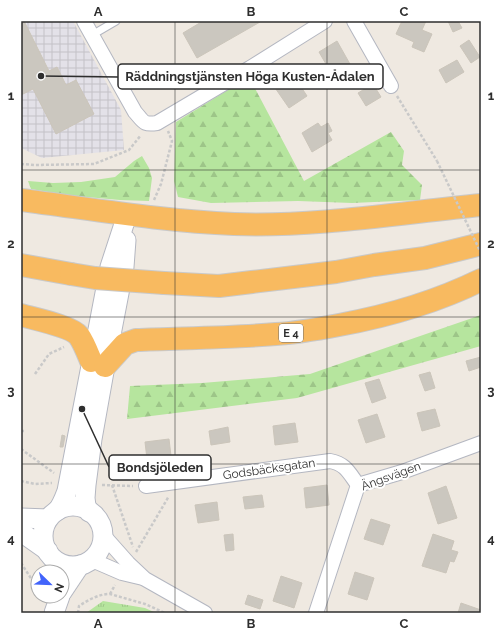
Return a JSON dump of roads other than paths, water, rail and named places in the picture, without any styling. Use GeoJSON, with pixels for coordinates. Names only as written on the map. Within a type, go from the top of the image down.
{"type":"FeatureCollection","features":[{"type":"Feature","properties":{"kind":"highway"},"geometry":{"type":"LineString","coordinates":[[21,200],[127,215],[234,224],[312,222],[481,205]]}},
{"type":"Feature","properties":{"kind":"highway"},"geometry":{"type":"LineString","coordinates":[[336,272],[390,254],[481,228]]}},
{"type":"Feature","properties":{"kind":"highway"},"geometry":{"type":"LineString","coordinates":[[21,265],[95,278],[219,286],[336,272],[425,258],[481,244]]}},
{"type":"Feature","properties":{"kind":"highway","name":"E 4"},"geometry":{"type":"LineString","coordinates":[[98,364],[125,344],[136,340],[254,336],[312,330],[366,320],[404,310],[481,280]]}},
{"type":"Feature","properties":{"kind":"highway"},"geometry":{"type":"LineString","coordinates":[[21,316],[49,322],[72,330],[98,364]]}},
{"type":"Feature","properties":{"kind":"main road"},"geometry":{"type":"LineString","coordinates":[[21,532],[51,560],[64,564],[72,565],[86,562],[96,557],[101,548],[104,536],[103,531],[99,522],[86,506],[86,484],[92,439],[98,364],[110,267],[127,215]]}},
{"type":"Feature","properties":{"kind":"main road"},"geometry":{"type":"LineString","coordinates":[[51,560],[45,546],[43,536],[44,529],[52,515],[61,506],[67,491],[98,364]]}},
{"type":"Feature","properties":{"kind":"main road"},"geometry":{"type":"LineString","coordinates":[[21,518],[52,515],[67,507],[80,508],[90,512]]}},
{"type":"Feature","properties":{"kind":"main road"},"geometry":{"type":"LineString","coordinates":[[70,582],[86,562]]}},
{"type":"Feature","properties":{"kind":"street"},"geometry":{"type":"LineString","coordinates":[[84,21],[135,112],[146,124],[157,123],[250,68],[325,21]]}},
{"type":"Feature","properties":{"kind":"street"},"geometry":{"type":"LineString","coordinates":[[354,21],[391,86]]}},
{"type":"Feature","properties":{"kind":"street","name":"Ängsvägen"},"geometry":{"type":"LineString","coordinates":[[316,613],[358,485],[402,472],[481,443]]}},
{"type":"Feature","properties":{"kind":"street","name":"Godsbäcksgatan"},"geometry":{"type":"LineString","coordinates":[[146,486],[330,461],[338,462],[347,469],[358,485]]}},
{"type":"Feature","properties":{"kind":"street"},"geometry":{"type":"LineString","coordinates":[[104,536],[128,563],[145,579],[205,613]]}},
{"type":"Feature","properties":{"kind":"street"},"geometry":{"type":"LineString","coordinates":[[86,562],[145,579]]}},
{"type":"Feature","properties":{"kind":"lane"},"geometry":{"type":"LineString","coordinates":[[92,35],[116,21]]}},
{"type":"Feature","properties":{"kind":"place","name":"Räddningstjänsten Höga Kusten-Ådalen"},"geometry":{"type":"Point","coordinates":[41,76]}},
{"type":"Feature","properties":{"kind":"place","name":"Bondsjöleden"},"geometry":{"type":"Point","coordinates":[82,409]}}]}
